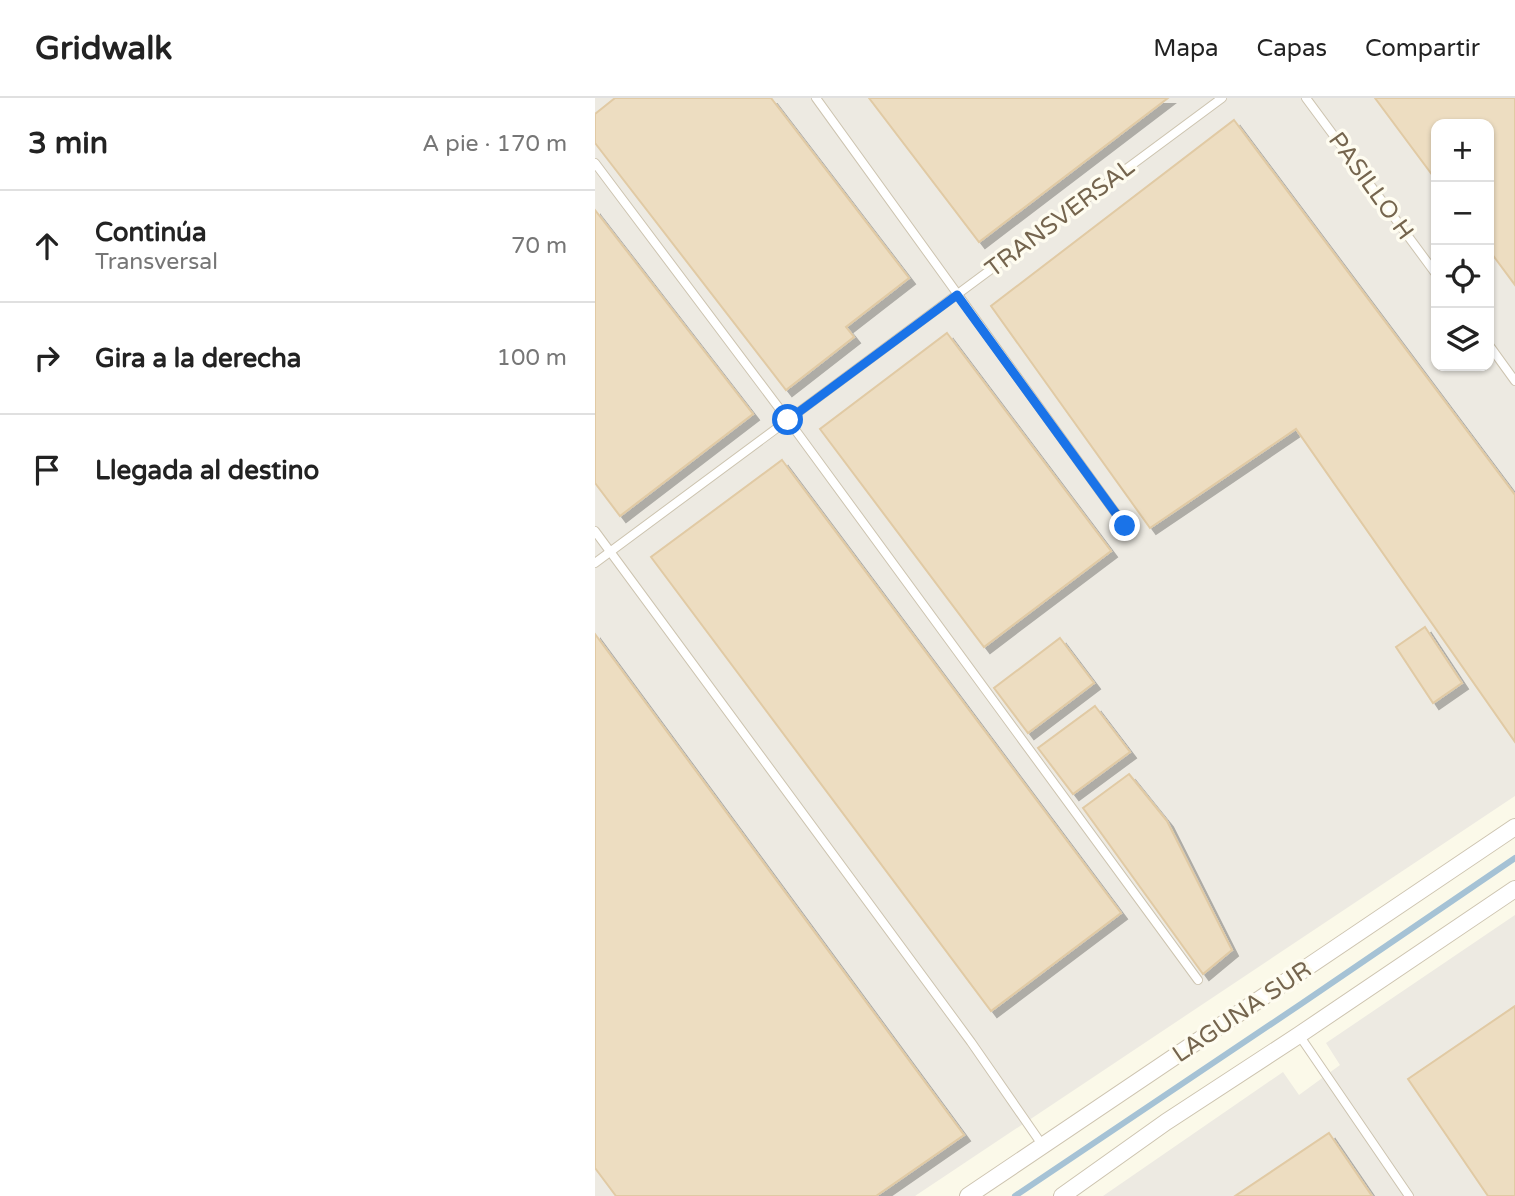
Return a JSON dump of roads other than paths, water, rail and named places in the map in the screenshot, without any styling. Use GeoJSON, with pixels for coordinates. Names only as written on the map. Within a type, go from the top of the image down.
{"type":"FeatureCollection","features":[{"type":"Feature","properties":{"kind":"street","name":"LAGUNA SUR"},"geometry":{"type":"LineString","coordinates":[[968,1196],[1515,827]]}},
{"type":"Feature","properties":{"kind":"street","name":"LAGUNA SUR"},"geometry":{"type":"LineString","coordinates":[[1062,1196],[1166,1122],[1515,889]]}},
{"type":"Feature","properties":{"kind":"lane"},"geometry":{"type":"LineString","coordinates":[[816,98],[1125,526]]}},
{"type":"Feature","properties":{"kind":"lane","name":"TRANSVERSAL"},"geometry":{"type":"LineString","coordinates":[[595,563],[1222,98]]}},
{"type":"Feature","properties":{"kind":"lane","name":"PASILLO H"},"geometry":{"type":"LineString","coordinates":[[1306,98],[1431,267]]}},
{"type":"Feature","properties":{"kind":"lane"},"geometry":{"type":"LineString","coordinates":[[595,163],[788,420],[1198,980]]}},
{"type":"Feature","properties":{"kind":"lane"},"geometry":{"type":"LineString","coordinates":[[1494,352],[1515,381]]}},
{"type":"Feature","properties":{"kind":"lane"},"geometry":{"type":"LineString","coordinates":[[595,531],[971,1042],[1043,1146]]}},
{"type":"Feature","properties":{"kind":"lane"},"geometry":{"type":"LineString","coordinates":[[1299,1035],[1409,1196]]}},
{"type":"Feature","properties":{"kind":"waterway"},"geometry":{"type":"LineString","coordinates":[[1015,1196],[1515,858]]}}]}
